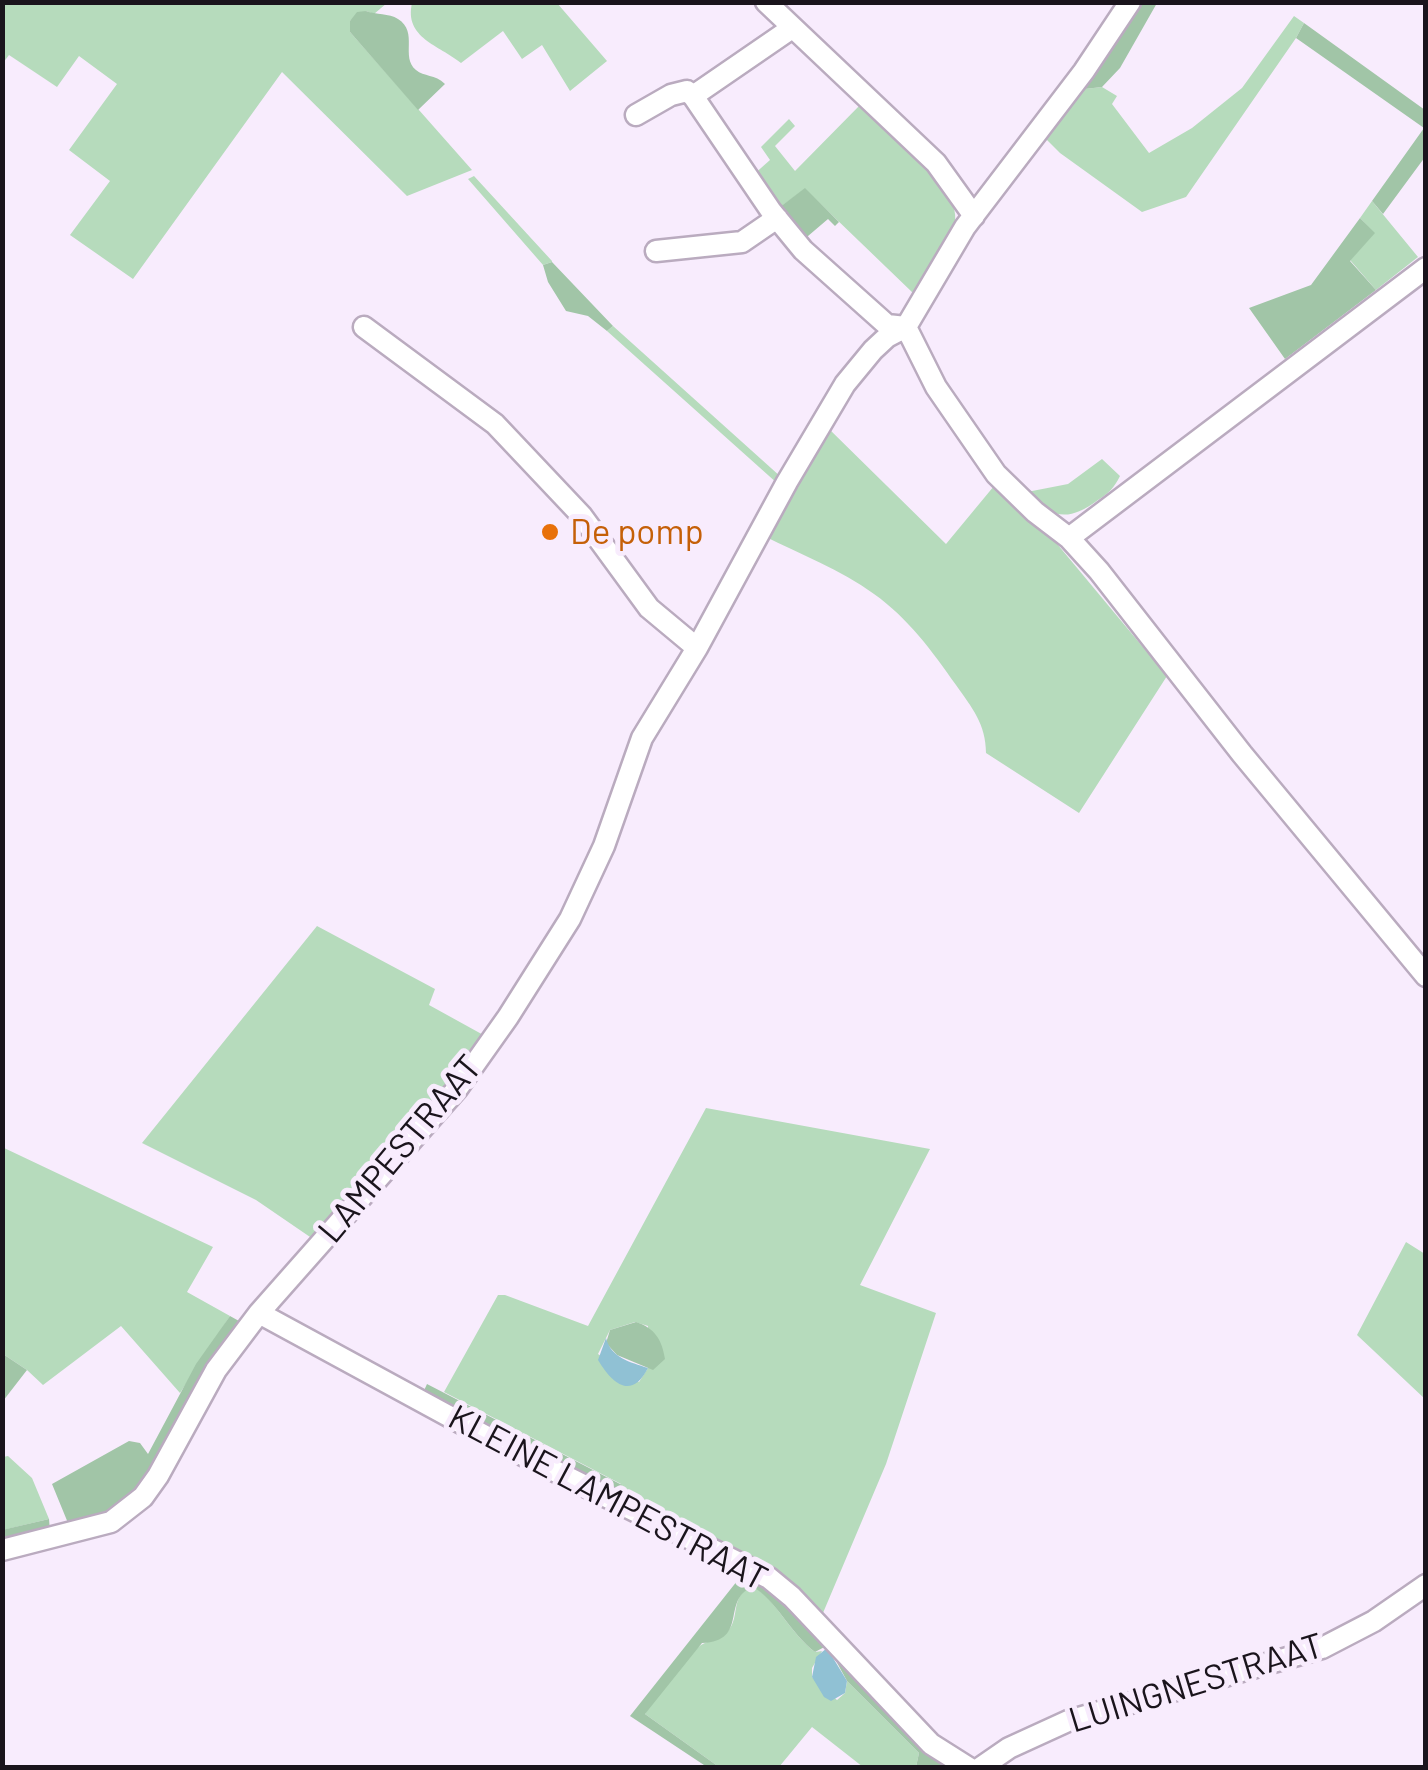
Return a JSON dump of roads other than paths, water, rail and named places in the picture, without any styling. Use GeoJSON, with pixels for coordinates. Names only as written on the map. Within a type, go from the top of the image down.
{"type":"FeatureCollection","features":[{"type":"Feature","properties":{"kind":"street"},"geometry":{"type":"LineString","coordinates":[[766,2],[936,162],[974,216]]}},
{"type":"Feature","properties":{"kind":"street"},"geometry":{"type":"LineString","coordinates":[[906,327],[974,216],[1084,72],[1130,2]]}},
{"type":"Feature","properties":{"kind":"street"},"geometry":{"type":"LineString","coordinates":[[693,96],[792,28]]}},
{"type":"Feature","properties":{"kind":"street"},"geometry":{"type":"LineString","coordinates":[[636,115],[671,95],[687,91],[802,250],[887,325],[906,327]]}},
{"type":"Feature","properties":{"kind":"street"},"geometry":{"type":"LineString","coordinates":[[656,251],[742,242],[777,218]]}},
{"type":"Feature","properties":{"kind":"street"},"geometry":{"type":"LineString","coordinates":[[1069,538],[1426,268]]}},
{"type":"Feature","properties":{"kind":"street"},"geometry":{"type":"LineString","coordinates":[[364,327],[495,424],[581,515],[649,608],[697,648]]}},
{"type":"Feature","properties":{"kind":"street"},"geometry":{"type":"LineString","coordinates":[[906,327],[936,386],[996,474],[1100,571],[1242,754],[1426,976]]}},
{"type":"Feature","properties":{"kind":"street","name":"LAMPESTRAAT"},"geometry":{"type":"LineString","coordinates":[[2,1550],[110,1522],[143,1497],[216,1370],[258,1313],[457,1090],[570,919],[591,878],[642,738],[697,648],[787,482],[845,384],[873,350],[906,327]]}},
{"type":"Feature","properties":{"kind":"street","name":"KLEINE LAMPESTRAAT"},"geometry":{"type":"LineString","coordinates":[[258,1313],[489,1438],[769,1578],[792,1597],[931,1744],[969,1768]]}},
{"type":"Feature","properties":{"kind":"street","name":"LUINGNESTRAAT"},"geometry":{"type":"LineString","coordinates":[[980,1768],[1009,1748],[1068,1721],[1322,1648],[1374,1621],[1419,1590]]}},
{"type":"Feature","properties":{"kind":"water"},"geometry":{"type":"Polygon","coordinates":[[[606,1338],[617,1355],[648,1368],[635,1384],[628,1386],[615,1381],[598,1360],[606,1338]]]}},
{"type":"Feature","properties":{"kind":"water"},"geometry":{"type":"Polygon","coordinates":[[[827,1648],[847,1681],[845,1693],[831,1701],[824,1697],[812,1677],[816,1657],[827,1648]]]}},
{"type":"Feature","properties":{"kind":"place","name":"De pomp"},"geometry":{"type":"Point","coordinates":[550,532]}}]}
